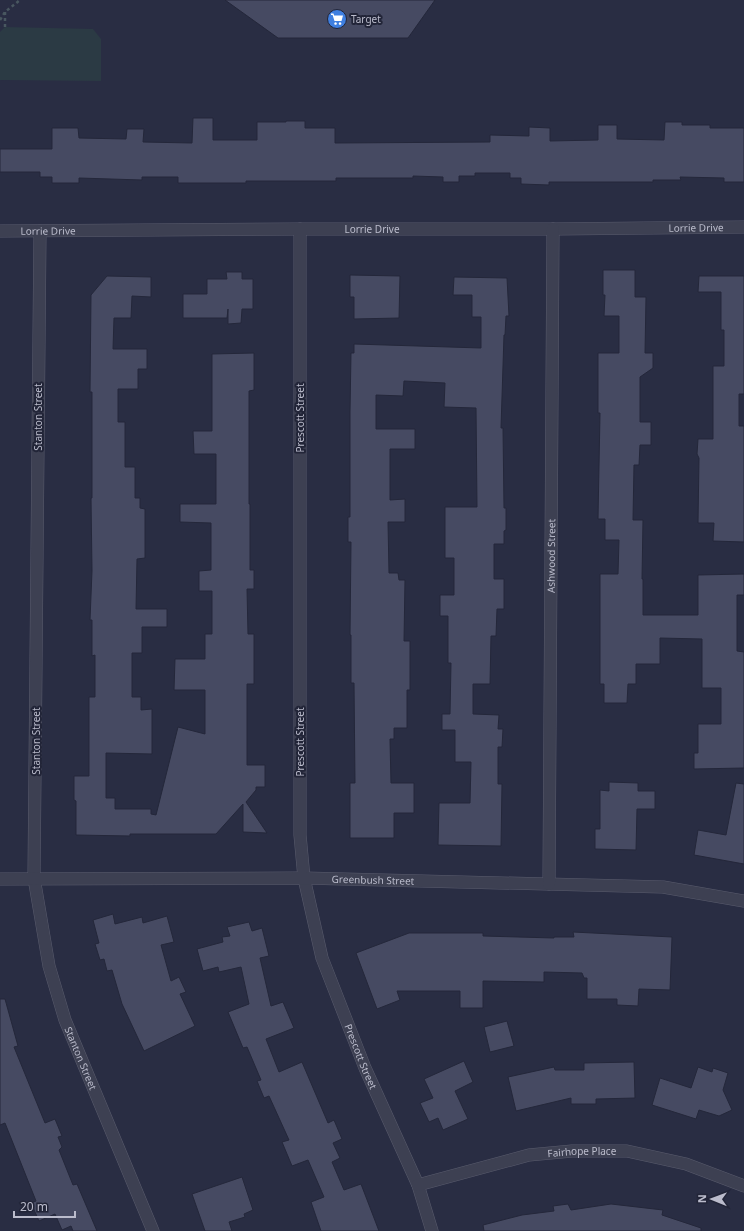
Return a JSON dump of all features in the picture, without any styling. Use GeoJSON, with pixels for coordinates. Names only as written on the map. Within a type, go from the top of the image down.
{"type":"FeatureCollection","features":[{"type":"Feature","properties":{"kind":"street","name":"Lorrie Drive"},"geometry":{"type":"LineString","coordinates":[[0,231],[553,229],[744,226]]}},
{"type":"Feature","properties":{"kind":"street","name":"Prescott Street"},"geometry":{"type":"LineString","coordinates":[[300,229],[300,835],[304,878],[322,958],[365,1068],[418,1185],[432,1231]]}},
{"type":"Feature","properties":{"kind":"street","name":"Ashwood Street"},"geometry":{"type":"LineString","coordinates":[[549,884],[553,229]]}},
{"type":"Feature","properties":{"kind":"street","name":"Stanton Street"},"geometry":{"type":"LineString","coordinates":[[40,231],[34,878],[49,966],[65,1020],[153,1231]]}},
{"type":"Feature","properties":{"kind":"street","name":"Greenbush Street"},"geometry":{"type":"LineString","coordinates":[[0,879],[304,878],[663,887],[744,901]]}},
{"type":"Feature","properties":{"kind":"street","name":"Fairhope Place"},"geometry":{"type":"LineString","coordinates":[[418,1185],[529,1155],[572,1151],[627,1151],[686,1164],[744,1186]]}},
{"type":"Feature","properties":{"kind":"path"},"geometry":{"type":"LineString","coordinates":[[0,20],[5,12],[20,0]]}},
{"type":"Feature","properties":{"kind":"path"},"geometry":{"type":"LineString","coordinates":[[5,12],[5,27]]}},
{"type":"Feature","properties":{"kind":"shaded area"},"geometry":{"type":"Polygon","coordinates":[[[5,27],[93,29],[101,39],[101,81],[0,80],[0,32],[5,27]]]}},
{"type":"Feature","properties":{"kind":"building","name":"Target"},"geometry":{"type":"Polygon","coordinates":[[[225,0],[435,0],[408,38],[278,38],[225,0]]]}},
{"type":"Feature","properties":{"kind":"building"},"geometry":{"type":"Polygon","coordinates":[[[193,118],[213,118],[213,140],[257,140],[257,122],[305,121],[305,128],[335,128],[335,143],[490,142],[490,135],[529,136],[529,127],[550,128],[550,141],[598,140],[598,125],[617,125],[617,139],[664,140],[665,122],[682,122],[682,125],[710,125],[710,128],[744,128],[744,182],[724,182],[724,178],[680,177],[681,180],[653,180],[653,182],[549,182],[549,185],[521,184],[521,178],[510,178],[510,173],[475,173],[475,176],[459,176],[459,182],[443,182],[443,177],[413,176],[413,178],[336,178],[336,181],[246,181],[246,183],[178,183],[178,177],[142,177],[142,180],[79,178],[79,183],[52,183],[52,177],[40,177],[40,172],[0,172],[0,149],[52,149],[52,128],[78,128],[79,138],[126,139],[127,129],[144,129],[143,142],[192,143],[193,118]]]}},
{"type":"Feature","properties":{"kind":"building"},"geometry":{"type":"Polygon","coordinates":[[[603,270],[635,270],[635,297],[646,297],[645,353],[653,353],[653,368],[640,377],[640,422],[651,422],[651,445],[640,445],[639,465],[634,465],[633,520],[643,520],[643,615],[698,615],[698,575],[744,574],[744,595],[737,595],[737,651],[744,652],[744,768],[694,769],[694,753],[698,753],[698,724],[721,724],[721,688],[702,688],[702,639],[660,638],[660,664],[636,664],[636,684],[628,684],[627,703],[604,703],[604,684],[600,684],[600,574],[618,574],[619,540],[605,540],[605,519],[598,519],[600,413],[598,413],[598,353],[619,353],[619,316],[604,316],[605,295],[603,295],[603,270]]]}},
{"type":"Feature","properties":{"kind":"building"},"geometry":{"type":"Polygon","coordinates":[[[226,272],[242,272],[242,279],[253,279],[253,309],[242,309],[241,323],[228,324],[228,309],[227,318],[183,318],[183,294],[207,294],[207,279],[227,279],[226,272]]]}},
{"type":"Feature","properties":{"kind":"building"},"geometry":{"type":"Polygon","coordinates":[[[350,275],[400,276],[399,318],[354,319],[354,297],[350,297],[350,275]]]}},
{"type":"Feature","properties":{"kind":"building"},"geometry":{"type":"Polygon","coordinates":[[[107,276],[151,277],[151,297],[132,296],[131,318],[114,318],[113,349],[147,349],[147,369],[138,369],[138,389],[118,389],[118,422],[125,422],[125,467],[135,467],[135,498],[140,498],[140,508],[145,509],[145,558],[137,559],[136,609],[167,609],[167,627],[142,627],[142,653],[132,653],[132,697],[141,697],[141,710],[152,709],[152,754],[106,753],[106,798],[115,798],[115,809],[151,809],[151,814],[156,815],[178,727],[205,734],[205,690],[174,690],[175,659],[205,659],[205,634],[212,634],[212,591],[199,591],[199,571],[211,570],[211,523],[180,522],[180,504],[216,504],[216,454],[194,454],[193,431],[212,431],[212,354],[254,353],[254,390],[249,391],[249,504],[250,570],[254,570],[254,589],[247,589],[248,634],[254,634],[254,684],[247,684],[247,765],[265,765],[265,787],[256,787],[256,790],[246,802],[267,833],[243,832],[243,804],[216,834],[130,834],[130,836],[76,835],[74,776],[89,776],[89,697],[95,697],[95,655],[92,656],[92,620],[90,620],[92,571],[92,392],[90,392],[91,295],[107,276]]]}},
{"type":"Feature","properties":{"kind":"building"},"geometry":{"type":"Polygon","coordinates":[[[699,276],[744,276],[744,394],[739,394],[739,426],[744,426],[744,542],[713,541],[714,523],[698,523],[698,439],[713,439],[713,366],[724,366],[724,330],[721,330],[721,292],[698,292],[699,276]]]}},
{"type":"Feature","properties":{"kind":"building"},"geometry":{"type":"Polygon","coordinates":[[[454,277],[507,278],[509,316],[506,316],[504,335],[501,428],[503,428],[504,508],[506,508],[506,530],[504,531],[504,544],[494,544],[494,579],[504,579],[504,609],[497,609],[496,636],[491,636],[490,684],[473,684],[473,714],[499,715],[498,729],[503,729],[502,747],[498,747],[498,784],[502,784],[501,846],[438,845],[439,803],[470,803],[471,762],[455,762],[455,730],[442,730],[442,714],[450,714],[451,663],[448,663],[448,616],[440,616],[440,595],[454,595],[454,558],[445,558],[445,507],[477,507],[476,408],[444,407],[445,383],[404,381],[403,396],[376,395],[376,429],[415,429],[415,449],[390,449],[390,500],[405,499],[405,522],[388,522],[389,573],[398,573],[399,580],[405,580],[404,641],[410,641],[410,690],[407,690],[407,728],[394,728],[394,739],[390,739],[391,783],[414,783],[414,813],[394,813],[394,838],[350,838],[350,783],[355,783],[354,683],[351,683],[350,635],[351,542],[348,542],[348,517],[350,517],[351,353],[354,353],[354,344],[481,348],[481,317],[472,317],[472,295],[453,295],[454,277]]]}},
{"type":"Feature","properties":{"kind":"building"},"geometry":{"type":"Polygon","coordinates":[[[609,782],[638,783],[638,791],[655,791],[655,809],[637,809],[636,850],[595,849],[595,829],[600,829],[600,790],[609,791],[609,782]]]}},
{"type":"Feature","properties":{"kind":"building"},"geometry":{"type":"Polygon","coordinates":[[[736,783],[744,784],[744,864],[694,855],[698,830],[726,835],[736,783]]]}},
{"type":"Feature","properties":{"kind":"building"},"geometry":{"type":"Polygon","coordinates":[[[113,914],[115,924],[142,917],[143,923],[167,916],[174,942],[161,945],[171,981],[179,977],[186,992],[180,994],[195,1026],[144,1051],[122,1004],[112,970],[107,971],[104,959],[100,960],[95,944],[99,943],[93,920],[113,914]]]}},
{"type":"Feature","properties":{"kind":"building"},"geometry":{"type":"Polygon","coordinates":[[[249,922],[252,931],[262,928],[269,956],[260,958],[271,1006],[283,1002],[294,1028],[266,1039],[279,1072],[302,1062],[328,1123],[334,1120],[342,1139],[333,1143],[340,1158],[332,1162],[344,1190],[361,1184],[379,1231],[321,1231],[311,1202],[324,1197],[308,1160],[292,1166],[282,1142],[289,1140],[269,1096],[264,1098],[257,1081],[261,1080],[247,1047],[243,1048],[228,1012],[249,1004],[241,967],[219,972],[218,967],[203,971],[197,949],[223,942],[222,937],[230,936],[227,927],[249,922]]]}},
{"type":"Feature","properties":{"kind":"building"},"geometry":{"type":"Polygon","coordinates":[[[573,932],[672,937],[670,990],[639,989],[638,1006],[617,1005],[617,999],[587,999],[587,978],[584,978],[582,973],[544,972],[544,982],[483,981],[483,1008],[460,1008],[460,991],[397,991],[400,1000],[377,1009],[356,953],[409,933],[483,933],[483,936],[554,938],[574,937],[573,932]]]}},
{"type":"Feature","properties":{"kind":"building"},"geometry":{"type":"Polygon","coordinates":[[[0,999],[5,999],[18,1046],[14,1047],[45,1123],[55,1119],[62,1136],[58,1137],[62,1147],[59,1150],[73,1185],[77,1184],[97,1231],[73,1231],[71,1226],[62,1230],[55,1214],[39,1221],[31,1203],[36,1201],[5,1123],[0,1125],[0,999]]]}},
{"type":"Feature","properties":{"kind":"building"},"geometry":{"type":"Polygon","coordinates":[[[507,1021],[514,1046],[490,1052],[484,1027],[507,1021]]]}},
{"type":"Feature","properties":{"kind":"building"},"geometry":{"type":"Polygon","coordinates":[[[464,1061],[473,1082],[455,1091],[468,1119],[443,1130],[438,1118],[429,1122],[420,1103],[433,1098],[424,1079],[464,1061]]]}},
{"type":"Feature","properties":{"kind":"building"},"geometry":{"type":"Polygon","coordinates":[[[634,1062],[635,1098],[596,1099],[596,1104],[571,1104],[571,1098],[516,1111],[508,1077],[554,1067],[555,1070],[584,1070],[584,1063],[634,1062]]]}},
{"type":"Feature","properties":{"kind":"building"},"geometry":{"type":"Polygon","coordinates":[[[698,1067],[712,1072],[713,1068],[728,1073],[723,1090],[732,1110],[719,1116],[699,1110],[696,1119],[652,1105],[660,1078],[691,1088],[698,1067]]]}},
{"type":"Feature","properties":{"kind":"building"},"geometry":{"type":"Polygon","coordinates":[[[242,1177],[253,1210],[244,1214],[245,1217],[229,1222],[232,1231],[205,1231],[192,1194],[242,1177]]]}},
{"type":"Feature","properties":{"kind":"building"},"geometry":{"type":"Polygon","coordinates":[[[568,1204],[571,1210],[611,1204],[663,1210],[662,1215],[701,1228],[701,1231],[484,1231],[483,1225],[522,1215],[554,1211],[553,1206],[568,1204]]]}},
{"type":"Feature","properties":{"kind":"place","name":"Target"},"geometry":{"type":"Point","coordinates":[337,19]}}]}
